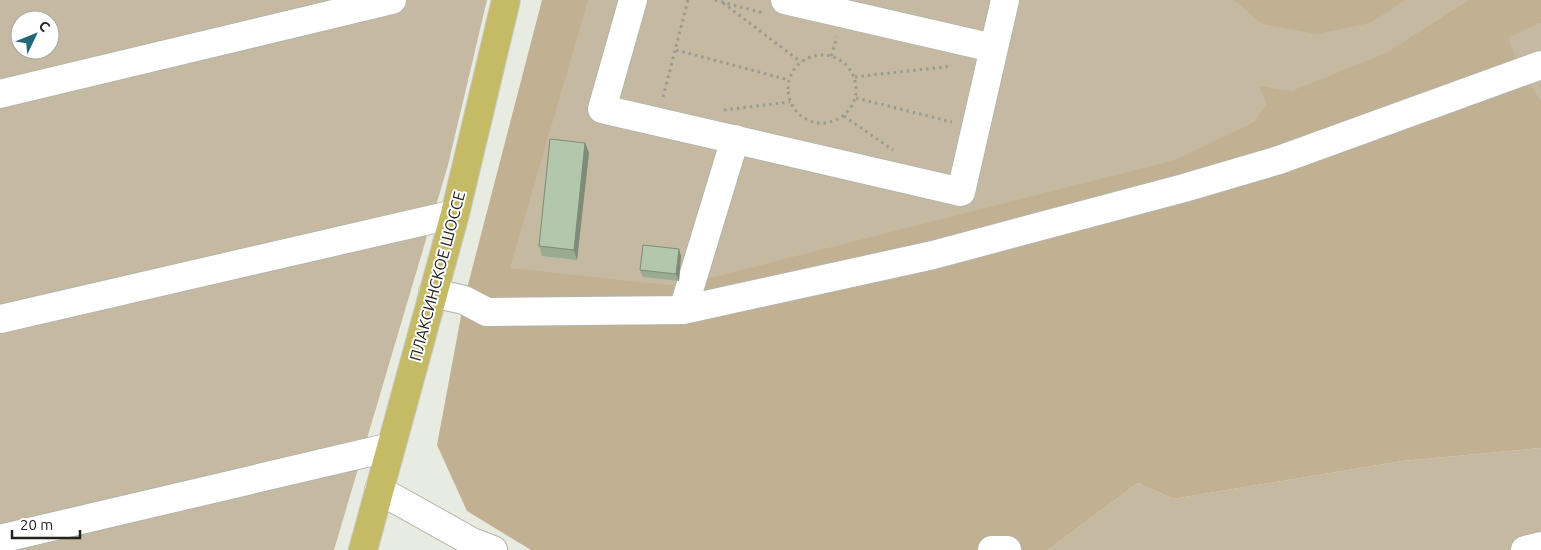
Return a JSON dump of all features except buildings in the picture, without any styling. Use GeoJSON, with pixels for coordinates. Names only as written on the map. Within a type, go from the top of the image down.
{"type":"FeatureCollection","features":[{"type":"Feature","properties":{"kind":"main road","name":"ПЛАКСИНСКОЕ ШОССЕ"},"geometry":{"type":"LineString","coordinates":[[362,550],[455,214],[506,0]]}},
{"type":"Feature","properties":{"kind":"lane"},"geometry":{"type":"LineString","coordinates":[[0,94],[392,0]]}},
{"type":"Feature","properties":{"kind":"lane"},"geometry":{"type":"LineString","coordinates":[[633,0],[602,109],[961,192],[1005,0]]}},
{"type":"Feature","properties":{"kind":"lane"},"geometry":{"type":"LineString","coordinates":[[785,0],[993,48]]}},
{"type":"Feature","properties":{"kind":"lane"},"geometry":{"type":"LineString","coordinates":[[433,293],[464,300],[487,312],[684,310],[933,255],[1184,188],[1280,160],[1541,65]]}},
{"type":"Feature","properties":{"kind":"lane"},"geometry":{"type":"LineString","coordinates":[[684,310],[734,139]]}},
{"type":"Feature","properties":{"kind":"lane"},"geometry":{"type":"LineString","coordinates":[[0,319],[455,214]]}},
{"type":"Feature","properties":{"kind":"lane"},"geometry":{"type":"LineString","coordinates":[[0,539],[391,447]]}},
{"type":"Feature","properties":{"kind":"lane"},"geometry":{"type":"LineString","coordinates":[[379,490],[472,542],[493,550]]}},
{"type":"Feature","properties":{"kind":"lane"},"geometry":{"type":"LineString","coordinates":[[1525,550],[1541,546]]}},
{"type":"Feature","properties":{"kind":"lane"},"geometry":{"type":"LineString","coordinates":[[992,550],[1006,550]]}},
{"type":"Feature","properties":{"kind":"path"},"geometry":{"type":"LineString","coordinates":[[661,106],[688,0]]}},
{"type":"Feature","properties":{"kind":"path"},"geometry":{"type":"LineString","coordinates":[[720,1],[800,62]]}},
{"type":"Feature","properties":{"kind":"path"},"geometry":{"type":"LineString","coordinates":[[832,56],[838,32]]}},
{"type":"Feature","properties":{"kind":"path"},"geometry":{"type":"LineString","coordinates":[[676,50],[789,80]]}},
{"type":"Feature","properties":{"kind":"path"},"geometry":{"type":"LineString","coordinates":[[821,54],[832,56],[841,60],[855,77],[856,98],[852,108],[844,116],[824,124],[814,123],[796,111],[790,102],[789,80],[793,70],[800,62],[821,54]]}},
{"type":"Feature","properties":{"kind":"path"},"geometry":{"type":"LineString","coordinates":[[855,77],[953,66]]}},
{"type":"Feature","properties":{"kind":"path"},"geometry":{"type":"LineString","coordinates":[[856,98],[952,123]]}},
{"type":"Feature","properties":{"kind":"path"},"geometry":{"type":"LineString","coordinates":[[718,111],[790,102]]}},
{"type":"Feature","properties":{"kind":"path"},"geometry":{"type":"LineString","coordinates":[[844,116],[901,155]]}},
{"type":"Feature","properties":{"kind":"shaded area"},"geometry":{"type":"Polygon","coordinates":[[[0,0],[487,0],[448,165],[334,550],[0,550],[0,0]]]}},
{"type":"Feature","properties":{"kind":"shaded area"},"geometry":{"type":"Polygon","coordinates":[[[542,0],[588,0],[510,268],[678,286],[1175,160],[1254,122],[1267,104],[1259,86],[1292,91],[1386,53],[1469,0],[1541,0],[1541,23],[1508,38],[1522,73],[1541,99],[1541,448],[1402,461],[1173,499],[1138,483],[1048,550],[531,550],[467,511],[437,445],[464,300],[542,0]]]}},
{"type":"Feature","properties":{"kind":"shaded area"},"geometry":{"type":"Polygon","coordinates":[[[573,0],[1498,0],[1302,122],[933,255],[487,312],[573,0]]]}},
{"type":"Feature","properties":{"kind":"shaded area"},"geometry":{"type":"Polygon","coordinates":[[[1234,0],[1406,0],[1370,23],[1317,34],[1262,24],[1234,0]]]}},
{"type":"Feature","properties":{"kind":"shaded area"},"geometry":{"type":"Polygon","coordinates":[[[1541,23],[1541,99],[1522,73],[1507,38],[1541,23]]]}},
{"type":"Feature","properties":{"kind":"shaded area"},"geometry":{"type":"Polygon","coordinates":[[[1541,448],[1541,550],[1048,550],[1138,483],[1173,499],[1402,461],[1541,448]]]}}]}
